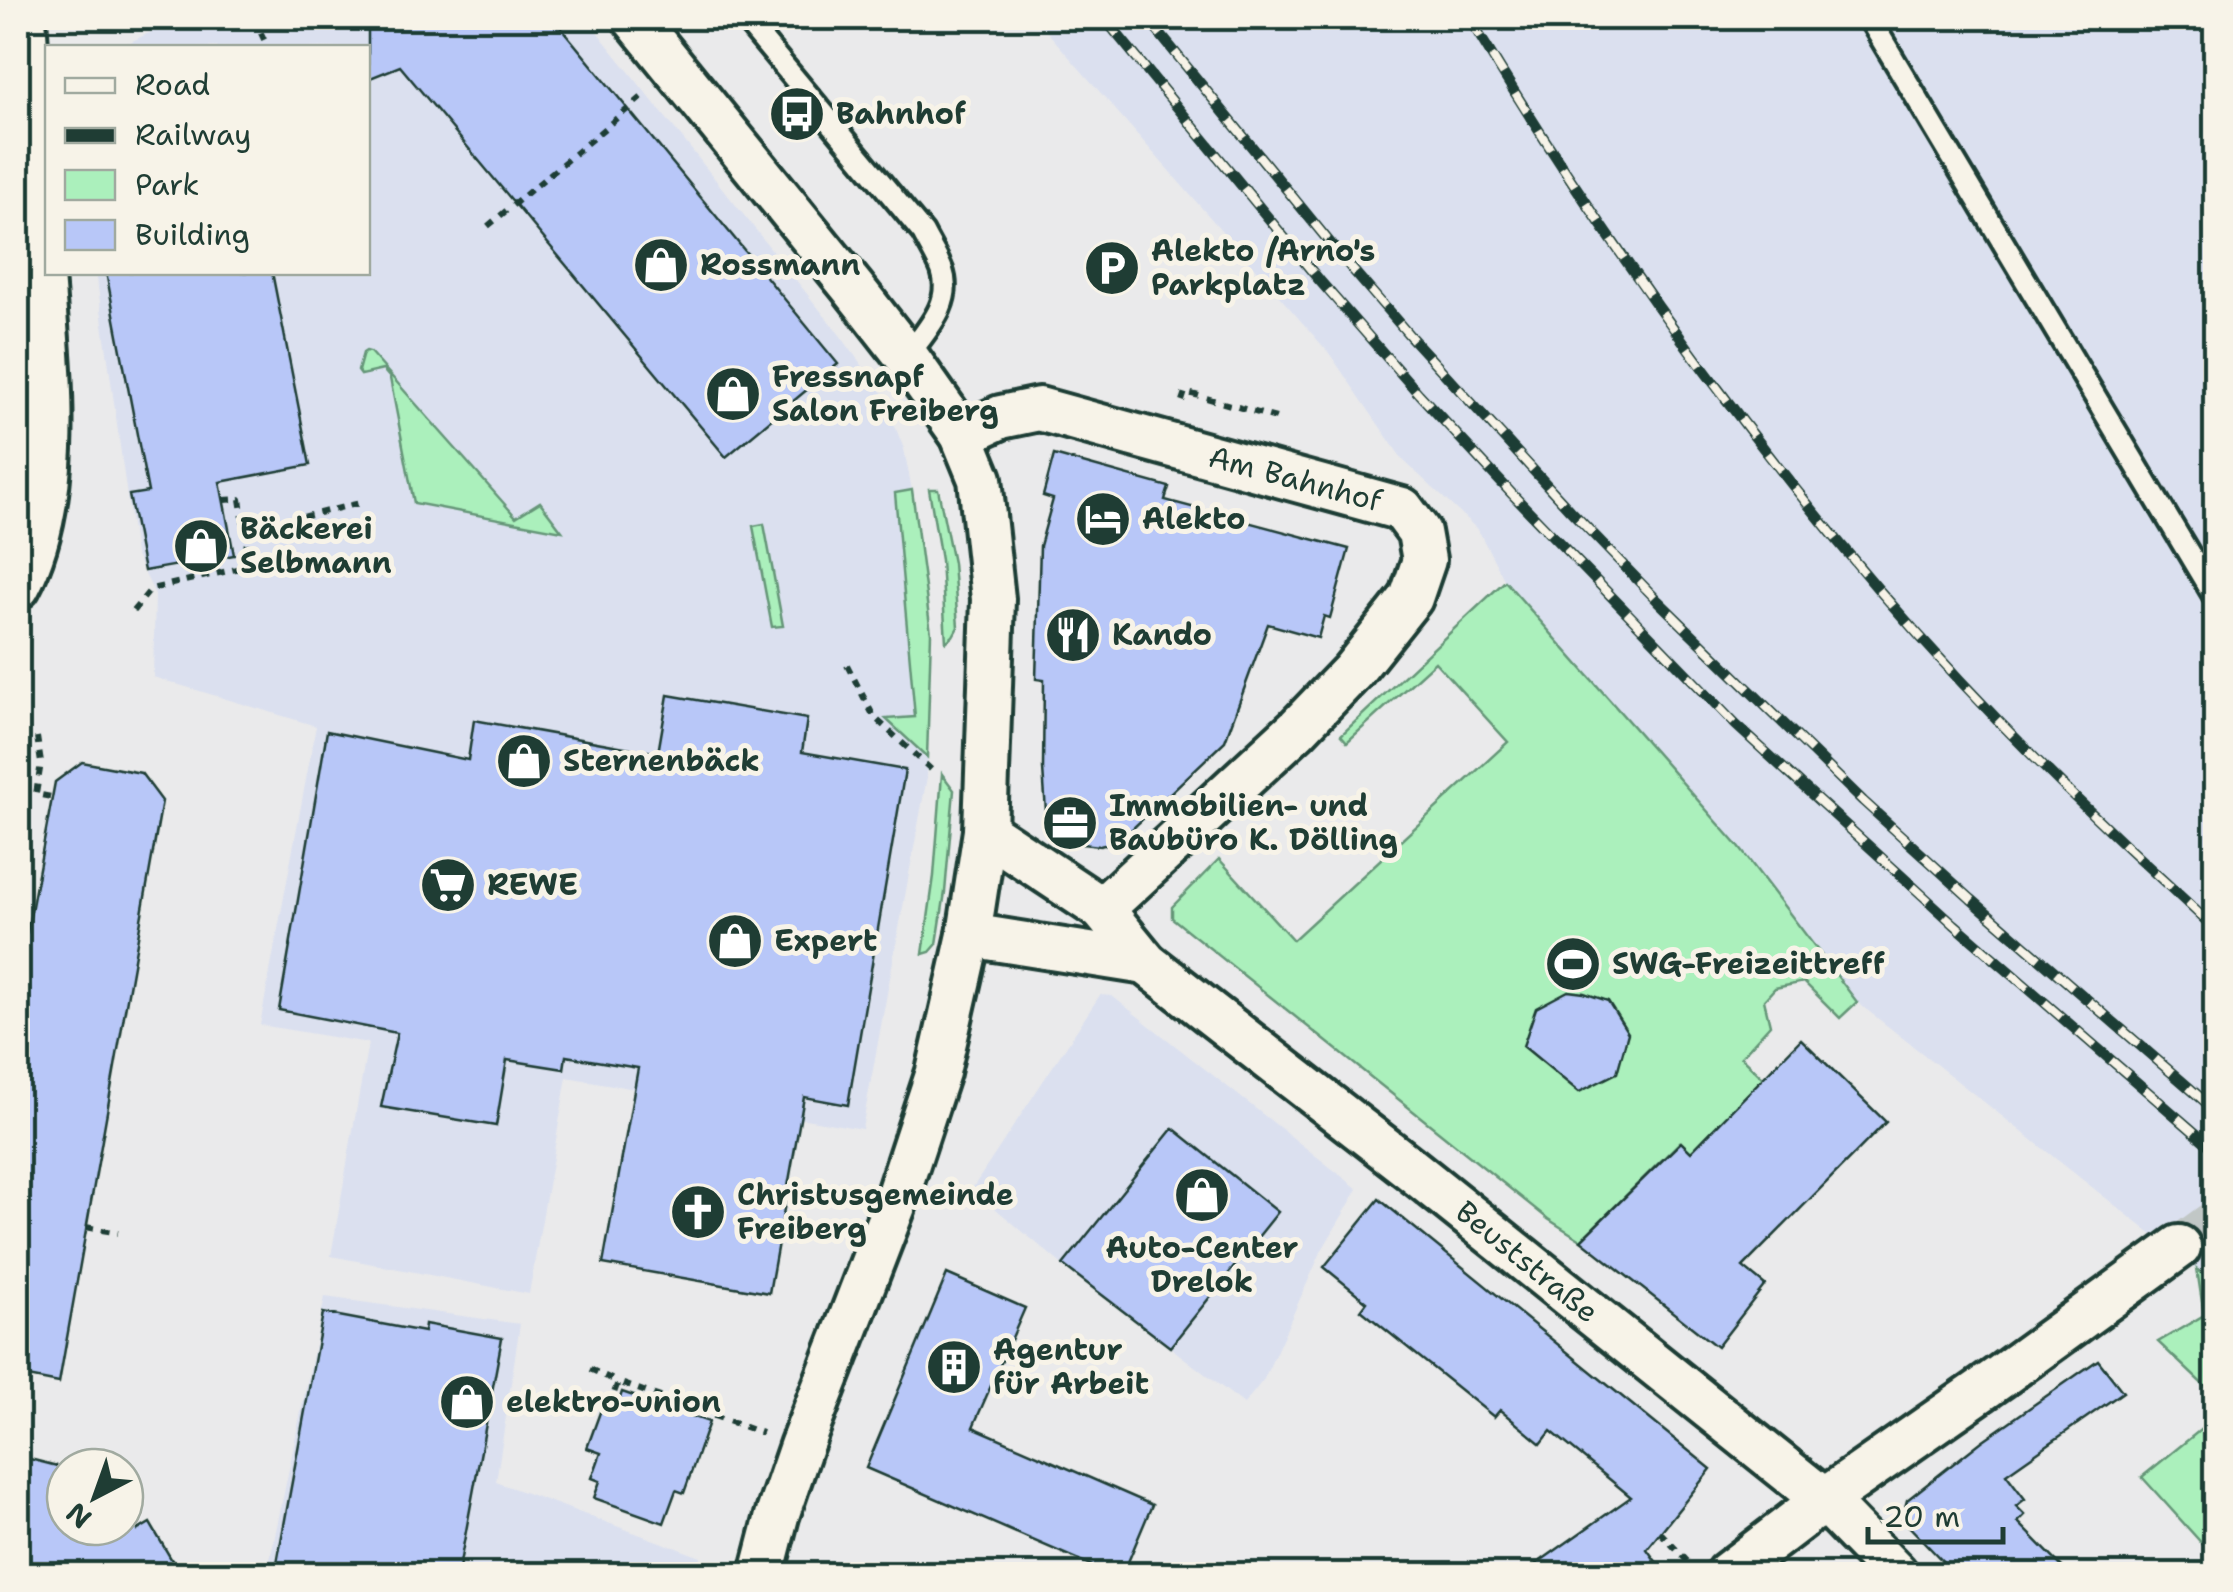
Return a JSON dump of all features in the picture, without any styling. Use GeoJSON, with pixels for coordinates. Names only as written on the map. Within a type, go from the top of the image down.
{"type":"FeatureCollection","features":[{"type":"Feature","properties":{"kind":"street"},"geometry":{"type":"LineString","coordinates":[[18,587],[40,528],[32,503],[51,406],[28,221],[24,18]]}},
{"type":"Feature","properties":{"kind":"street"},"geometry":{"type":"LineString","coordinates":[[634,18],[907,357],[962,435],[980,479],[992,599],[985,832],[969,934],[938,1072],[894,1206],[776,1516],[762,1574]]}},
{"type":"Feature","properties":{"kind":"street","name":"Am Bahnhof"},"geometry":{"type":"LineString","coordinates":[[962,435],[1001,417],[1038,409],[1402,509],[1420,532],[1424,560],[1412,598],[1352,672],[1297,729],[1102,908]]}},
{"type":"Feature","properties":{"kind":"street","name":"Beuststraße"},"geometry":{"type":"LineString","coordinates":[[985,832],[1102,908],[1146,963],[1824,1500],[1896,1574]]}},
{"type":"Feature","properties":{"kind":"street","name":"Beuststraße"},"geometry":{"type":"LineString","coordinates":[[969,934],[1146,963]]}},
{"type":"Feature","properties":{"kind":"street"},"geometry":{"type":"LineString","coordinates":[[1727,1574],[1824,1500],[2179,1247]]}},
{"type":"Feature","properties":{"kind":"lane"},"geometry":{"type":"LineString","coordinates":[[744,18],[923,232],[943,272],[942,308],[907,357]]}},
{"type":"Feature","properties":{"kind":"lane"},"geometry":{"type":"LineString","coordinates":[[1868,18],[2216,600]]}},
{"type":"Feature","properties":{"kind":"path"},"geometry":{"type":"LineString","coordinates":[[200,18],[205,24],[217,18]]}},
{"type":"Feature","properties":{"kind":"path"},"geometry":{"type":"LineString","coordinates":[[254,18],[267,45]]}},
{"type":"Feature","properties":{"kind":"path"},"geometry":{"type":"LineString","coordinates":[[488,226],[675,69]]}},
{"type":"Feature","properties":{"kind":"path"},"geometry":{"type":"LineString","coordinates":[[1182,400],[1184,392],[1282,420]]}},
{"type":"Feature","properties":{"kind":"path"},"geometry":{"type":"LineString","coordinates":[[133,611],[151,589],[250,566],[240,499],[224,500]]}},
{"type":"Feature","properties":{"kind":"path"},"geometry":{"type":"LineString","coordinates":[[245,531],[364,502]]}},
{"type":"Feature","properties":{"kind":"path"},"geometry":{"type":"LineString","coordinates":[[848,665],[874,717],[935,773]]}},
{"type":"Feature","properties":{"kind":"path"},"geometry":{"type":"LineString","coordinates":[[37,737],[41,763],[36,794],[51,797]]}},
{"type":"Feature","properties":{"kind":"path"},"geometry":{"type":"LineString","coordinates":[[86,1227],[118,1232]]}},
{"type":"Feature","properties":{"kind":"path"},"geometry":{"type":"LineString","coordinates":[[590,1369],[801,1446]]}},
{"type":"Feature","properties":{"kind":"path"},"geometry":{"type":"LineString","coordinates":[[609,1407],[618,1382]]}},
{"type":"Feature","properties":{"kind":"path"},"geometry":{"type":"LineString","coordinates":[[1660,1532],[1699,1574]]}},
{"type":"Feature","properties":{"kind":"shaded area"},"geometry":{"type":"Polygon","coordinates":[[[180,18],[586,18],[840,335],[882,393],[904,449],[931,633],[927,777],[862,1129],[567,1077],[529,1294],[331,1256],[368,1043],[260,1025],[316,726],[153,677],[155,594],[135,554],[96,275],[370,275],[370,45],[124,45],[180,18]]]}},
{"type":"Feature","properties":{"kind":"shaded area"},"geometry":{"type":"Polygon","coordinates":[[[1035,18],[2215,18],[2215,1284],[1857,1002],[1739,847],[1505,581],[1478,530],[1403,460],[1329,353],[1035,18]]]}},
{"type":"Feature","properties":{"kind":"shaded area"},"geometry":{"type":"Polygon","coordinates":[[[1100,995],[1112,996],[1358,1189],[1322,1250],[1264,1379],[1244,1404],[1059,1262],[972,1189],[1100,995]]]}},
{"type":"Feature","properties":{"kind":"shaded area"},"geometry":{"type":"Polygon","coordinates":[[[325,1297],[520,1324],[496,1482],[701,1557],[698,1574],[267,1574],[325,1297]]]}},
{"type":"Feature","properties":{"kind":"green space"},"geometry":{"type":"Polygon","coordinates":[[[366,351],[516,517],[540,502],[562,531],[414,503],[390,378],[383,370],[361,375],[358,371],[366,351]]]}},
{"type":"Feature","properties":{"kind":"green space"},"geometry":{"type":"Polygon","coordinates":[[[929,489],[938,489],[953,563],[958,627],[946,642],[941,560],[929,489]]]}},
{"type":"Feature","properties":{"kind":"green space"},"geometry":{"type":"Polygon","coordinates":[[[912,490],[931,633],[927,757],[886,719],[915,717],[895,493],[912,490]]]}},
{"type":"Feature","properties":{"kind":"green space"},"geometry":{"type":"Polygon","coordinates":[[[764,524],[783,626],[772,627],[753,526],[764,524]]]}},
{"type":"Feature","properties":{"kind":"green space","name":"SWG-Freizeittreff"},"geometry":{"type":"Polygon","coordinates":[[[1505,581],[1739,847],[1857,1002],[1840,1018],[1804,982],[1775,988],[1764,1000],[1770,1025],[1741,1057],[1763,1078],[1691,1152],[1680,1142],[1581,1240],[1548,1219],[1172,918],[1172,907],[1219,859],[1293,940],[1508,742],[1435,662],[1347,742],[1341,735],[1505,581]]]}},
{"type":"Feature","properties":{"kind":"green space"},"geometry":{"type":"Polygon","coordinates":[[[942,774],[954,790],[945,892],[937,944],[923,954],[934,876],[942,774]]]}},
{"type":"Feature","properties":{"kind":"green space"},"geometry":{"type":"Polygon","coordinates":[[[2197,1269],[2215,1284],[2215,1396],[2158,1342],[2204,1315],[2197,1269]]]}},
{"type":"Feature","properties":{"kind":"green space"},"geometry":{"type":"Polygon","coordinates":[[[2215,1418],[2215,1558],[2142,1477],[2215,1418]]]}},
{"type":"Feature","properties":{"kind":"building"},"geometry":{"type":"Polygon","coordinates":[[[368,18],[553,18],[838,364],[726,457],[400,66],[370,78],[368,18]]]}},
{"type":"Feature","properties":{"kind":"building"},"geometry":{"type":"Polygon","coordinates":[[[107,275],[273,275],[310,465],[220,482],[234,555],[144,571],[129,495],[148,492],[107,275]]]}},
{"type":"Feature","properties":{"kind":"building"},"geometry":{"type":"Polygon","coordinates":[[[1054,455],[1169,487],[1165,500],[1349,549],[1330,618],[1324,616],[1318,638],[1268,624],[1225,741],[1129,832],[1100,846],[1082,844],[1063,834],[1046,812],[1044,680],[1036,679],[1040,546],[1053,499],[1043,496],[1054,455]]]}},
{"type":"Feature","properties":{"kind":"building"},"geometry":{"type":"Polygon","coordinates":[[[668,695],[807,719],[802,752],[905,770],[848,1105],[804,1097],[769,1293],[603,1264],[638,1068],[566,1056],[564,1069],[507,1060],[496,1126],[381,1107],[397,1033],[279,1010],[327,731],[468,760],[474,720],[658,753],[668,695]]]}},
{"type":"Feature","properties":{"kind":"building"},"geometry":{"type":"Polygon","coordinates":[[[82,762],[141,773],[162,801],[59,1383],[18,1375],[18,931],[27,933],[55,782],[82,762]]]}},
{"type":"Feature","properties":{"kind":"building"},"geometry":{"type":"Polygon","coordinates":[[[1568,991],[1608,1001],[1628,1033],[1617,1073],[1579,1092],[1523,1046],[1536,1008],[1568,991]]]}},
{"type":"Feature","properties":{"kind":"building"},"geometry":{"type":"Polygon","coordinates":[[[1801,1039],[1886,1122],[1743,1267],[1765,1285],[1717,1347],[1581,1240],[1681,1142],[1691,1152],[1801,1039]]]}},
{"type":"Feature","properties":{"kind":"building"},"geometry":{"type":"Polygon","coordinates":[[[1173,1128],[1278,1212],[1170,1347],[1063,1265],[1173,1128]]]}},
{"type":"Feature","properties":{"kind":"building"},"geometry":{"type":"Polygon","coordinates":[[[1379,1199],[1711,1469],[1647,1549],[1665,1574],[1522,1574],[1631,1497],[1551,1431],[1541,1444],[1500,1410],[1494,1417],[1361,1310],[1367,1302],[1324,1267],[1379,1199]]]}},
{"type":"Feature","properties":{"kind":"building","name":"Agentur für Arbeit"},"geometry":{"type":"Polygon","coordinates":[[[947,1274],[1025,1308],[973,1427],[1152,1505],[1123,1574],[1111,1574],[866,1468],[947,1274]]]}},
{"type":"Feature","properties":{"kind":"building"},"geometry":{"type":"Polygon","coordinates":[[[323,1313],[424,1332],[425,1324],[502,1338],[458,1574],[275,1574],[323,1313]]]}},
{"type":"Feature","properties":{"kind":"building"},"geometry":{"type":"Polygon","coordinates":[[[2098,1360],[2123,1392],[2006,1474],[2025,1499],[2016,1506],[2025,1515],[2018,1522],[2069,1574],[1955,1574],[1902,1519],[1907,1500],[1982,1441],[2098,1360]]]}},
{"type":"Feature","properties":{"kind":"building"},"geometry":{"type":"Polygon","coordinates":[[[622,1392],[709,1422],[684,1493],[676,1490],[664,1523],[594,1498],[600,1481],[592,1478],[601,1453],[587,1448],[603,1404],[616,1410],[622,1392]]]}},
{"type":"Feature","properties":{"kind":"building"},"geometry":{"type":"Polygon","coordinates":[[[18,1456],[45,1463],[45,1547],[145,1547],[145,1526],[150,1523],[180,1574],[18,1574],[18,1456]]]}},
{"type":"Feature","properties":{"kind":"tunnel"},"geometry":{"type":"LineString","coordinates":[[2179,1247],[2216,1220]]}},
{"type":"Feature","properties":{"kind":"railway"},"geometry":{"type":"LineString","coordinates":[[1104,18],[1320,281],[1419,394],[1736,725],[1954,924],[2216,1151]]}},
{"type":"Feature","properties":{"kind":"railway"},"geometry":{"type":"LineString","coordinates":[[1147,18],[1410,336],[1658,601],[1863,801],[2216,1111]]}},
{"type":"Feature","properties":{"kind":"railway"},"geometry":{"type":"LineString","coordinates":[[1469,18],[1563,167],[1662,312],[1822,522],[1989,711],[2216,930]]}},
{"type":"Feature","properties":{"kind":"place","name":"Bahnhof"},"geometry":{"type":"Point","coordinates":[797,114]}},
{"type":"Feature","properties":{"kind":"place","name":"Rossmann"},"geometry":{"type":"Point","coordinates":[661,265]}},
{"type":"Feature","properties":{"kind":"place","name":"Alekto /Arno's Parkplatz"},"geometry":{"type":"Point","coordinates":[1112,268]}},
{"type":"Feature","properties":{"kind":"place","name":"Fressnapf Salon Freiberg"},"geometry":{"type":"Point","coordinates":[733,394]}},
{"type":"Feature","properties":{"kind":"place","name":"Alekto"},"geometry":{"type":"Point","coordinates":[1103,519]}},
{"type":"Feature","properties":{"kind":"place","name":"Bäckerei Selbmann"},"geometry":{"type":"Point","coordinates":[201,546]}},
{"type":"Feature","properties":{"kind":"place","name":"Kando"},"geometry":{"type":"Point","coordinates":[1073,635]}},
{"type":"Feature","properties":{"kind":"place","name":"Sternenbäck"},"geometry":{"type":"Point","coordinates":[524,761]}},
{"type":"Feature","properties":{"kind":"place","name":"Immobilien- und Baubüro K. Dölling"},"geometry":{"type":"Point","coordinates":[1070,823]}},
{"type":"Feature","properties":{"kind":"place","name":"REWE"},"geometry":{"type":"Point","coordinates":[448,885]}},
{"type":"Feature","properties":{"kind":"place","name":"Expert"},"geometry":{"type":"Point","coordinates":[735,941]}},
{"type":"Feature","properties":{"kind":"place","name":"SWG-Freizeittreff"},"geometry":{"type":"Point","coordinates":[1573,964]}},
{"type":"Feature","properties":{"kind":"place","name":"Auto-Center Drelok"},"geometry":{"type":"Point","coordinates":[1202,1195]}},
{"type":"Feature","properties":{"kind":"place","name":"Christusgemeinde Freiberg"},"geometry":{"type":"Point","coordinates":[698,1212]}},
{"type":"Feature","properties":{"kind":"place","name":"Agentur für Arbeit"},"geometry":{"type":"Point","coordinates":[954,1367]}},
{"type":"Feature","properties":{"kind":"place","name":"elektro-union"},"geometry":{"type":"Point","coordinates":[467,1402]}}]}
